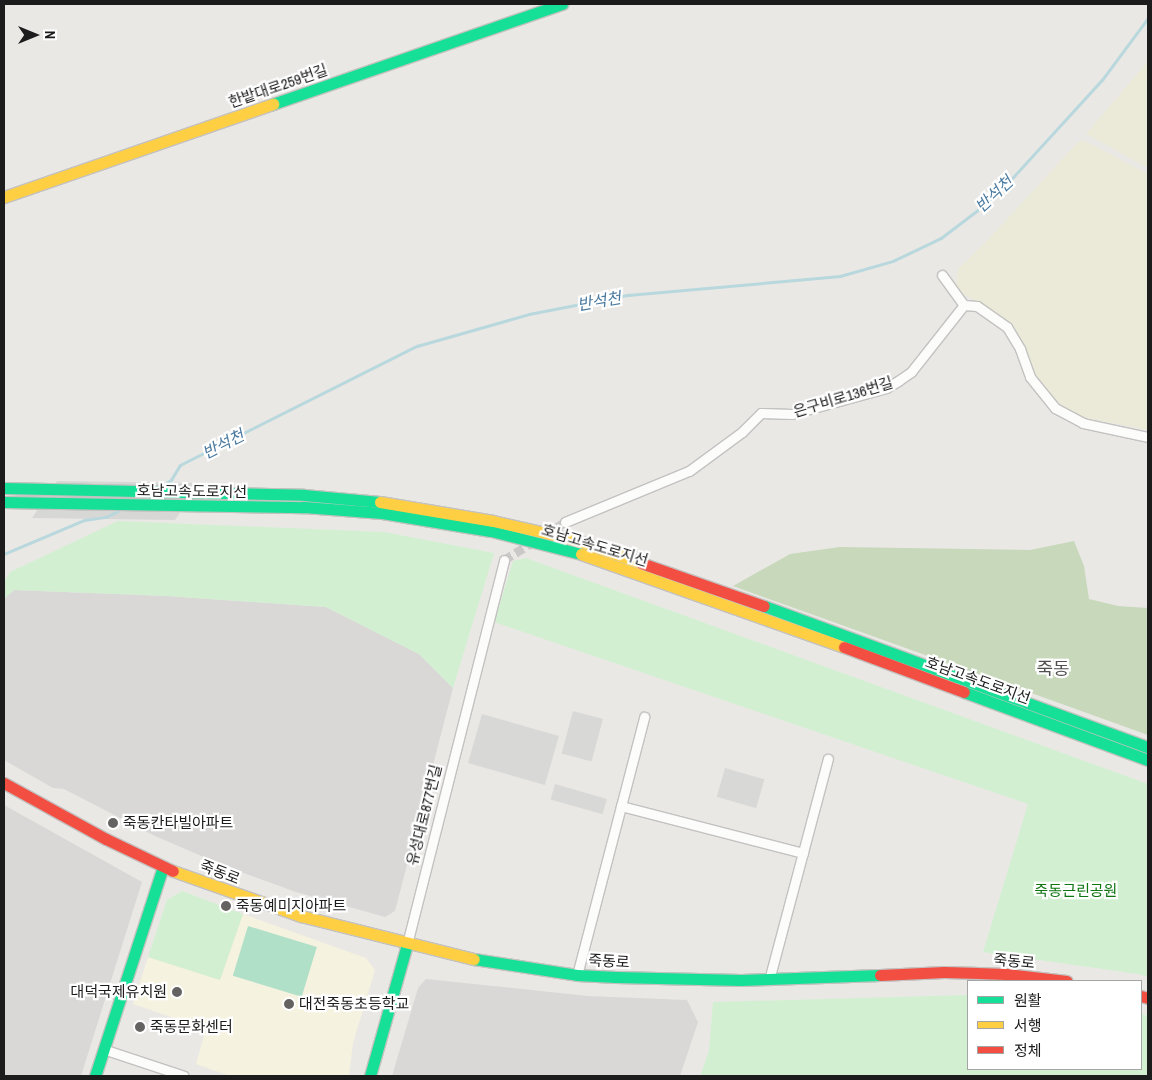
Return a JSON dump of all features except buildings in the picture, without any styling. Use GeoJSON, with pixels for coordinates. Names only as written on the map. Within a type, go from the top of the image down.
{"type":"FeatureCollection","features":[{"type":"Feature","properties":{"kind":"main road","name":"한밭대로259번길"},"geometry":{"type":"LineString","coordinates":[[4,197],[562,4]]}},
{"type":"Feature","properties":{"kind":"main road","name":"호남고속도로지선"},"geometry":{"type":"LineString","coordinates":[[4,488],[193,494],[304,495],[384,502],[493,521],[576,540],[806,620],[1148,746]]}},
{"type":"Feature","properties":{"kind":"main road","name":"호남고속도로지선"},"geometry":{"type":"LineString","coordinates":[[4,502],[304,507],[382,513],[491,531],[576,552],[803,632],[1148,760]]}},
{"type":"Feature","properties":{"kind":"main road","name":"죽동로"},"geometry":{"type":"LineString","coordinates":[[4,783],[106,839],[163,867],[292,913],[407,944],[479,960],[577,974],[769,980],[944,972],[1006,974],[1058,980]]}},
{"type":"Feature","properties":{"kind":"main road"},"geometry":{"type":"LineString","coordinates":[[95,1076],[163,867]]}},
{"type":"Feature","properties":{"kind":"main road","name":"유성대로877번길"},"geometry":{"type":"LineString","coordinates":[[370,1076],[407,944]]}},
{"type":"Feature","properties":{"kind":"street"},"geometry":{"type":"LineString","coordinates":[[942,275],[964,305],[977,306],[1007,327],[1020,349],[1030,377],[1055,408],[1083,423],[1148,437]]}},
{"type":"Feature","properties":{"kind":"street","name":"은구비로136번길"},"geometry":{"type":"LineString","coordinates":[[565,522],[689,471],[742,432],[761,412],[792,414],[886,388],[911,372],[964,305]]}},
{"type":"Feature","properties":{"kind":"street","name":"유성대로877번길"},"geometry":{"type":"LineString","coordinates":[[407,944],[504,560]]}},
{"type":"Feature","properties":{"kind":"street"},"geometry":{"type":"LineString","coordinates":[[577,974],[644,717]]}},
{"type":"Feature","properties":{"kind":"street"},"geometry":{"type":"LineString","coordinates":[[769,980],[828,759]]}},
{"type":"Feature","properties":{"kind":"street"},"geometry":{"type":"LineString","coordinates":[[621,806],[803,853]]}},
{"type":"Feature","properties":{"kind":"street"},"geometry":{"type":"LineString","coordinates":[[103,1049],[184,1076]]}},
{"type":"Feature","properties":{"kind":"shaded area","name":"죽동칸타빌아파트"},"geometry":{"type":"Polygon","coordinates":[[[14,590],[167,596],[326,607],[419,654],[453,688],[395,911],[385,917],[296,892],[227,867],[155,836],[64,789],[53,788],[4,760],[4,599],[14,590]]]}},
{"type":"Feature","properties":{"kind":"shaded area"},"geometry":{"type":"Polygon","coordinates":[[[573,711],[603,719],[592,762],[562,754],[573,711]]]}},
{"type":"Feature","properties":{"kind":"shaded area"},"geometry":{"type":"Polygon","coordinates":[[[482,714],[559,736],[545,785],[468,763],[482,714]]]}},
{"type":"Feature","properties":{"kind":"shaded area"},"geometry":{"type":"Polygon","coordinates":[[[725,768],[764,779],[756,808],[717,797],[725,768]]]}},
{"type":"Feature","properties":{"kind":"shaded area"},"geometry":{"type":"Polygon","coordinates":[[[555,784],[607,799],[602,814],[551,799],[555,784]]]}},
{"type":"Feature","properties":{"kind":"shaded area"},"geometry":{"type":"Polygon","coordinates":[[[4,805],[142,882],[81,1076],[4,1076],[4,805]]]}},
{"type":"Feature","properties":{"kind":"shaded area","name":"대전죽동초등학교"},"geometry":{"type":"Polygon","coordinates":[[[243,914],[366,958],[375,970],[353,1043],[349,1076],[230,1076],[196,1064],[206,1029],[133,1004],[148,957],[220,980],[243,914]]]}},
{"type":"Feature","properties":{"kind":"shaded area"},"geometry":{"type":"Polygon","coordinates":[[[426,979],[588,996],[687,1000],[698,1022],[680,1076],[392,1076],[418,988],[426,979]]]}},
{"type":"Feature","properties":{"kind":"green space"},"geometry":{"type":"Polygon","coordinates":[[[1148,61],[1148,168],[1086,134],[1148,61]]]}},
{"type":"Feature","properties":{"kind":"green space"},"geometry":{"type":"Polygon","coordinates":[[[1083,140],[1148,174],[1148,430],[1086,418],[1060,405],[1033,374],[1020,339],[1010,326],[989,308],[961,293],[956,287],[958,269],[984,244],[1079,141],[1083,140]]]}},
{"type":"Feature","properties":{"kind":"green space"},"geometry":{"type":"Polygon","coordinates":[[[118,521],[384,532],[494,553],[453,688],[419,654],[326,607],[167,596],[14,590],[4,599],[4,582],[10,572],[118,521]]]}},
{"type":"Feature","properties":{"kind":"green space"},"geometry":{"type":"Polygon","coordinates":[[[1074,541],[1084,566],[1089,599],[1118,606],[1148,608],[1148,735],[733,586],[790,554],[840,547],[1030,550],[1074,541]]]}},
{"type":"Feature","properties":{"kind":"green space","name":"죽동근린공원"},"geometry":{"type":"Polygon","coordinates":[[[526,558],[1148,784],[1148,977],[983,952],[1028,804],[494,622],[513,561],[526,558]]]}},
{"type":"Feature","properties":{"kind":"green space"},"geometry":{"type":"Polygon","coordinates":[[[182,891],[243,914],[220,980],[148,957],[167,900],[182,891]]]}},
{"type":"Feature","properties":{"kind":"green space"},"geometry":{"type":"Polygon","coordinates":[[[248,926],[317,947],[302,997],[233,976],[248,926]]]}},
{"type":"Feature","properties":{"kind":"green space"},"geometry":{"type":"Polygon","coordinates":[[[967,995],[967,1070],[1142,1070],[1142,1014],[1148,1016],[1148,1076],[700,1076],[709,1051],[713,1002],[967,995]]]}},
{"type":"Feature","properties":{"kind":"pier"},"geometry":{"type":"Polygon","coordinates":[[[57,481],[200,483],[175,520],[32,518],[57,481]]]}},
{"type":"Feature","properties":{"kind":"waterway","name":"반석천"},"geometry":{"type":"LineString","coordinates":[[162,486],[171,480],[180,465],[417,346],[529,314],[628,295],[840,276],[893,261],[941,238],[995,197],[1102,80],[1148,18]]}},
{"type":"Feature","properties":{"kind":"waterway","name":"반석천"},"geometry":{"type":"LineString","coordinates":[[4,554],[84,520],[106,517],[118,511]]}},
{"type":"Feature","properties":{"kind":"tunnel"},"geometry":{"type":"LineString","coordinates":[[546,534],[565,522]]}},
{"type":"Feature","properties":{"kind":"tunnel"},"geometry":{"type":"LineString","coordinates":[[504,560],[535,541]]}},
{"type":"Feature","properties":{"kind":"traffic: fast"},"geometry":{"type":"LineString","coordinates":[[273,104],[562,4]]}},
{"type":"Feature","properties":{"kind":"traffic: fast"},"geometry":{"type":"LineString","coordinates":[[4,488],[304,495],[380,502]]}},
{"type":"Feature","properties":{"kind":"traffic: fast"},"geometry":{"type":"LineString","coordinates":[[4,502],[304,507],[382,513],[491,531],[581,554]]}},
{"type":"Feature","properties":{"kind":"traffic: fast"},"geometry":{"type":"LineString","coordinates":[[764,606],[1148,747]]}},
{"type":"Feature","properties":{"kind":"traffic: fast"},"geometry":{"type":"LineString","coordinates":[[964,692],[1148,760]]}},
{"type":"Feature","properties":{"kind":"traffic: fast"},"geometry":{"type":"LineString","coordinates":[[95,1076],[163,867]]}},
{"type":"Feature","properties":{"kind":"traffic: fast"},"geometry":{"type":"LineString","coordinates":[[370,1076],[407,944]]}},
{"type":"Feature","properties":{"kind":"traffic: fast"},"geometry":{"type":"LineString","coordinates":[[474,959],[577,975],[616,977],[741,980],[880,975]]}},
{"type":"Feature","properties":{"kind":"traffic: slow"},"geometry":{"type":"LineString","coordinates":[[4,197],[273,104]]}},
{"type":"Feature","properties":{"kind":"traffic: slow"},"geometry":{"type":"LineString","coordinates":[[380,502],[493,521],[576,540],[641,563]]}},
{"type":"Feature","properties":{"kind":"traffic: slow"},"geometry":{"type":"LineString","coordinates":[[581,554],[844,647]]}},
{"type":"Feature","properties":{"kind":"traffic: slow"},"geometry":{"type":"LineString","coordinates":[[173,871],[301,916],[474,959]]}},
{"type":"Feature","properties":{"kind":"traffic: jam"},"geometry":{"type":"LineString","coordinates":[[641,563],[764,606]]}},
{"type":"Feature","properties":{"kind":"traffic: jam"},"geometry":{"type":"LineString","coordinates":[[844,647],[964,692]]}},
{"type":"Feature","properties":{"kind":"traffic: jam"},"geometry":{"type":"LineString","coordinates":[[4,783],[106,839],[173,871]]}},
{"type":"Feature","properties":{"kind":"traffic: jam"},"geometry":{"type":"LineString","coordinates":[[880,975],[944,972],[1006,974],[1058,980]]}},
{"type":"Feature","properties":{"kind":"traffic: jam"},"geometry":{"type":"LineString","coordinates":[[1142,996],[1148,998]]}},
{"type":"Feature","properties":{"kind":"place","name":"죽동칸타빌아파트"},"geometry":{"type":"Point","coordinates":[113,823]}},
{"type":"Feature","properties":{"kind":"place","name":"죽동예미지아파트"},"geometry":{"type":"Point","coordinates":[226,906]}},
{"type":"Feature","properties":{"kind":"place","name":"대덕국제유치원"},"geometry":{"type":"Point","coordinates":[177,992]}},
{"type":"Feature","properties":{"kind":"place","name":"대전죽동초등학교"},"geometry":{"type":"Point","coordinates":[289,1004]}},
{"type":"Feature","properties":{"kind":"place","name":"죽동문화센터"},"geometry":{"type":"Point","coordinates":[140,1027]}},
{"type":"Feature","properties":{"kind":"district","name":"죽동"},"geometry":{"type":"Point","coordinates":[1053,669]}}]}
